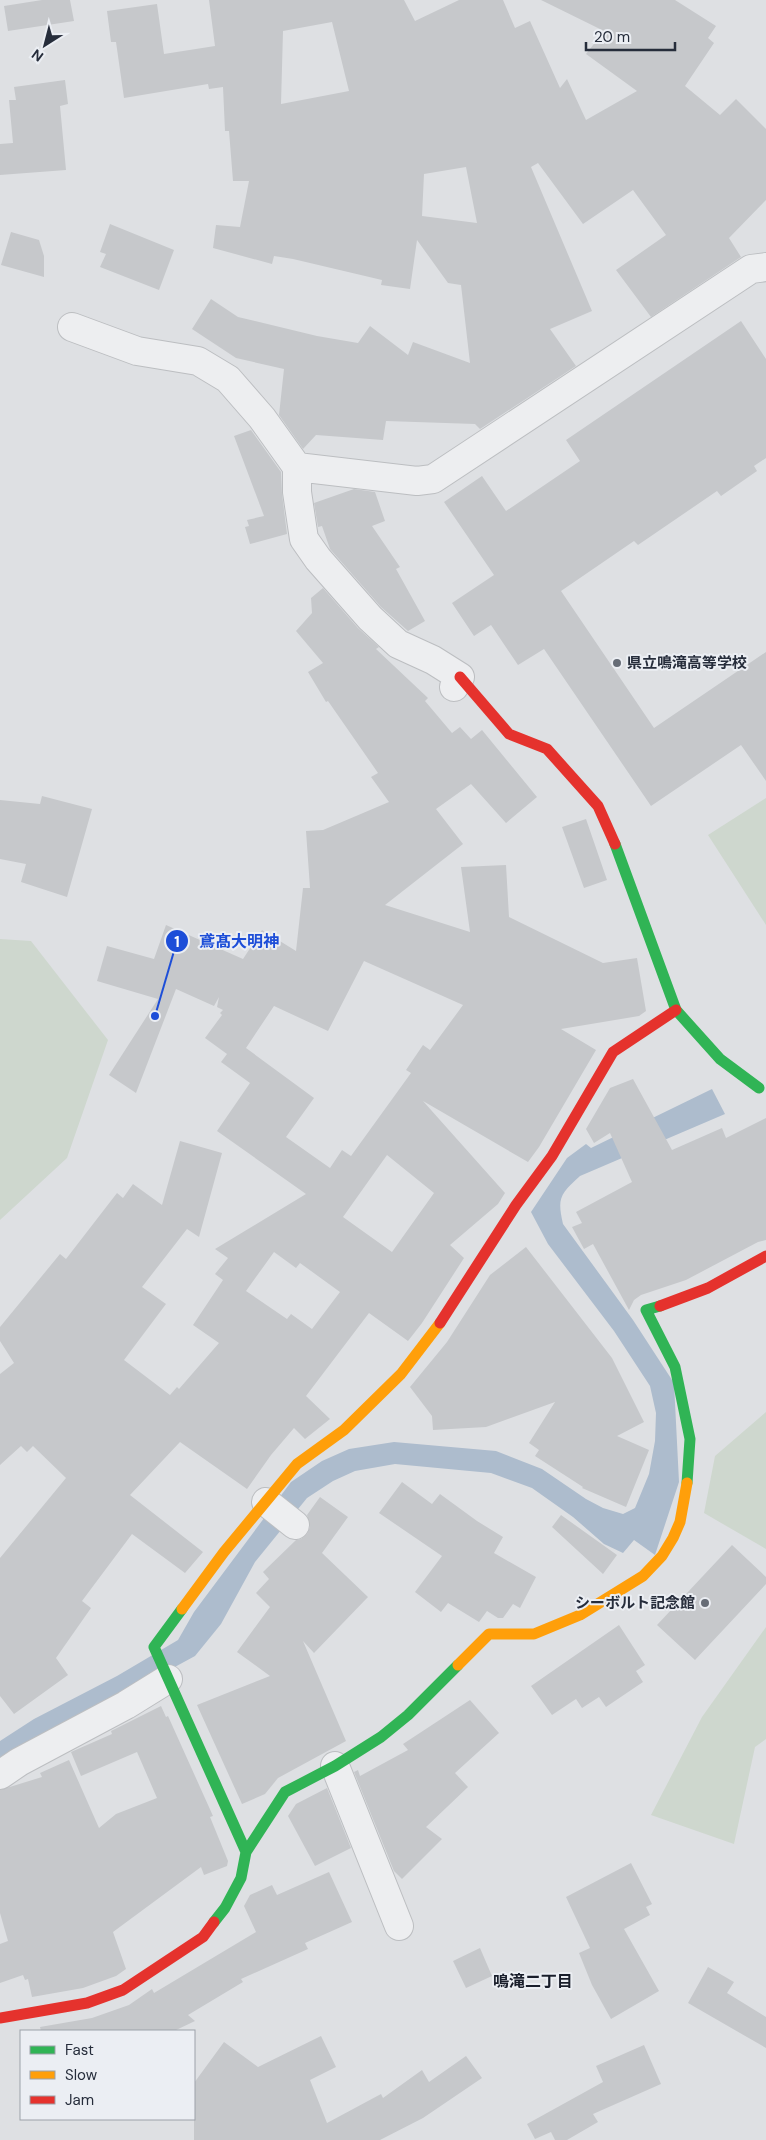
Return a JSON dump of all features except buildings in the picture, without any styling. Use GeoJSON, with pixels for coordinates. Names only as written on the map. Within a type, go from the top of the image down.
{"type":"FeatureCollection","features":[{"type":"Feature","properties":{"kind":"street"},"geometry":{"type":"LineString","coordinates":[[297,467],[417,481],[433,479],[751,269],[766,267]]}},
{"type":"Feature","properties":{"kind":"street"},"geometry":{"type":"LineString","coordinates":[[72,327],[136,351],[198,361],[228,379],[262,418],[297,467],[297,492],[304,539],[318,559],[370,618],[398,644],[433,660],[509,734],[547,749],[598,806],[606,821],[676,1010],[720,1058],[763,1087]]}},
{"type":"Feature","properties":{"kind":"street"},"geometry":{"type":"LineString","coordinates":[[246,1852],[154,1647],[224,1552],[297,1464],[344,1430],[384,1388],[401,1374],[435,1332],[516,1205],[552,1156],[612,1052],[676,1010]]}},
{"type":"Feature","properties":{"kind":"street"},"geometry":{"type":"LineString","coordinates":[[0,2018],[88,2003],[123,1990],[203,1937],[225,1908],[241,1878],[246,1852],[285,1792],[335,1766],[381,1737],[408,1715],[489,1634],[534,1634],[580,1615],[643,1576],[662,1556],[680,1522],[684,1504],[690,1439],[675,1368],[646,1310],[668,1305],[693,1294],[766,1256]]}},
{"type":"Feature","properties":{"kind":"street"},"geometry":{"type":"LineString","coordinates":[[266,1502],[295,1525]]}},
{"type":"Feature","properties":{"kind":"street"},"geometry":{"type":"LineString","coordinates":[[6,1761],[126,1705],[168,1679]]}},
{"type":"Feature","properties":{"kind":"street"},"geometry":{"type":"LineString","coordinates":[[335,1766],[399,1926]]}},
{"type":"Feature","properties":{"kind":"shaded area"},"geometry":{"type":"Polygon","coordinates":[[[766,798],[766,925],[708,835],[766,798]]]}},
{"type":"Feature","properties":{"kind":"shaded area"},"geometry":{"type":"Polygon","coordinates":[[[0,939],[31,941],[108,1040],[67,1158],[0,1220],[0,939]]]}},
{"type":"Feature","properties":{"kind":"shaded area"},"geometry":{"type":"Polygon","coordinates":[[[766,1412],[766,1549],[704,1513],[715,1456],[766,1412]]]}},
{"type":"Feature","properties":{"kind":"shaded area"},"geometry":{"type":"Polygon","coordinates":[[[766,1627],[766,1739],[755,1747],[734,1844],[651,1815],[702,1717],[766,1627]]]}},
{"type":"Feature","properties":{"kind":"water"},"geometry":{"type":"Polygon","coordinates":[[[712,1089],[725,1114],[580,1176],[564,1192],[560,1202],[563,1224],[633,1320],[674,1383],[679,1482],[655,1555],[634,1540],[623,1553],[604,1544],[573,1517],[532,1488],[491,1473],[395,1464],[355,1471],[333,1481],[307,1498],[255,1562],[221,1624],[195,1656],[0,1762],[0,1741],[34,1719],[117,1676],[178,1640],[194,1612],[291,1482],[322,1461],[349,1449],[394,1442],[496,1451],[542,1469],[586,1499],[603,1508],[623,1514],[635,1508],[649,1474],[655,1441],[656,1413],[650,1386],[614,1331],[548,1244],[531,1212],[567,1158],[586,1144],[591,1148],[712,1089]]]}},
{"type":"Feature","properties":{"kind":"traffic: fast"},"geometry":{"type":"LineString","coordinates":[[615,844],[676,1010],[720,1059],[759,1088]]}},
{"type":"Feature","properties":{"kind":"traffic: fast"},"geometry":{"type":"LineString","coordinates":[[660,1306],[646,1310],[675,1367],[690,1439],[687,1483]]}},
{"type":"Feature","properties":{"kind":"traffic: fast"},"geometry":{"type":"LineString","coordinates":[[182,1609],[154,1647],[246,1852]]}},
{"type":"Feature","properties":{"kind":"traffic: fast"},"geometry":{"type":"LineString","coordinates":[[214,1922],[225,1908],[241,1878],[246,1852],[285,1792],[335,1766],[381,1737],[408,1715],[458,1665]]}},
{"type":"Feature","properties":{"kind":"traffic: slow"},"geometry":{"type":"LineString","coordinates":[[182,1609],[224,1552],[297,1464],[344,1430],[401,1374],[440,1323]]}},
{"type":"Feature","properties":{"kind":"traffic: slow"},"geometry":{"type":"LineString","coordinates":[[458,1665],[489,1634],[534,1634],[580,1615],[643,1576],[662,1556],[673,1538],[680,1522],[687,1483]]}},
{"type":"Feature","properties":{"kind":"traffic: jam"},"geometry":{"type":"LineString","coordinates":[[460,677],[509,734],[547,749],[598,806],[615,844]]}},
{"type":"Feature","properties":{"kind":"traffic: jam"},"geometry":{"type":"LineString","coordinates":[[440,1323],[516,1205],[552,1156],[613,1052],[676,1010]]}},
{"type":"Feature","properties":{"kind":"traffic: jam"},"geometry":{"type":"LineString","coordinates":[[660,1306],[708,1288],[766,1256]]}},
{"type":"Feature","properties":{"kind":"traffic: jam"},"geometry":{"type":"LineString","coordinates":[[0,2018],[87,2003],[123,1990],[203,1937],[214,1922]]}},
{"type":"Feature","properties":{"kind":"place","name":"県立鳴滝高等学校"},"geometry":{"type":"Point","coordinates":[617,663]}},
{"type":"Feature","properties":{"kind":"place","name":"鳶髙大明神"},"geometry":{"type":"Point","coordinates":[155,1016]}},
{"type":"Feature","properties":{"kind":"place","name":"シーボルト記念館"},"geometry":{"type":"Point","coordinates":[705,1603]}},
{"type":"Feature","properties":{"kind":"district","name":"鳴滝二丁目"},"geometry":{"type":"Point","coordinates":[533,1981]}}]}
